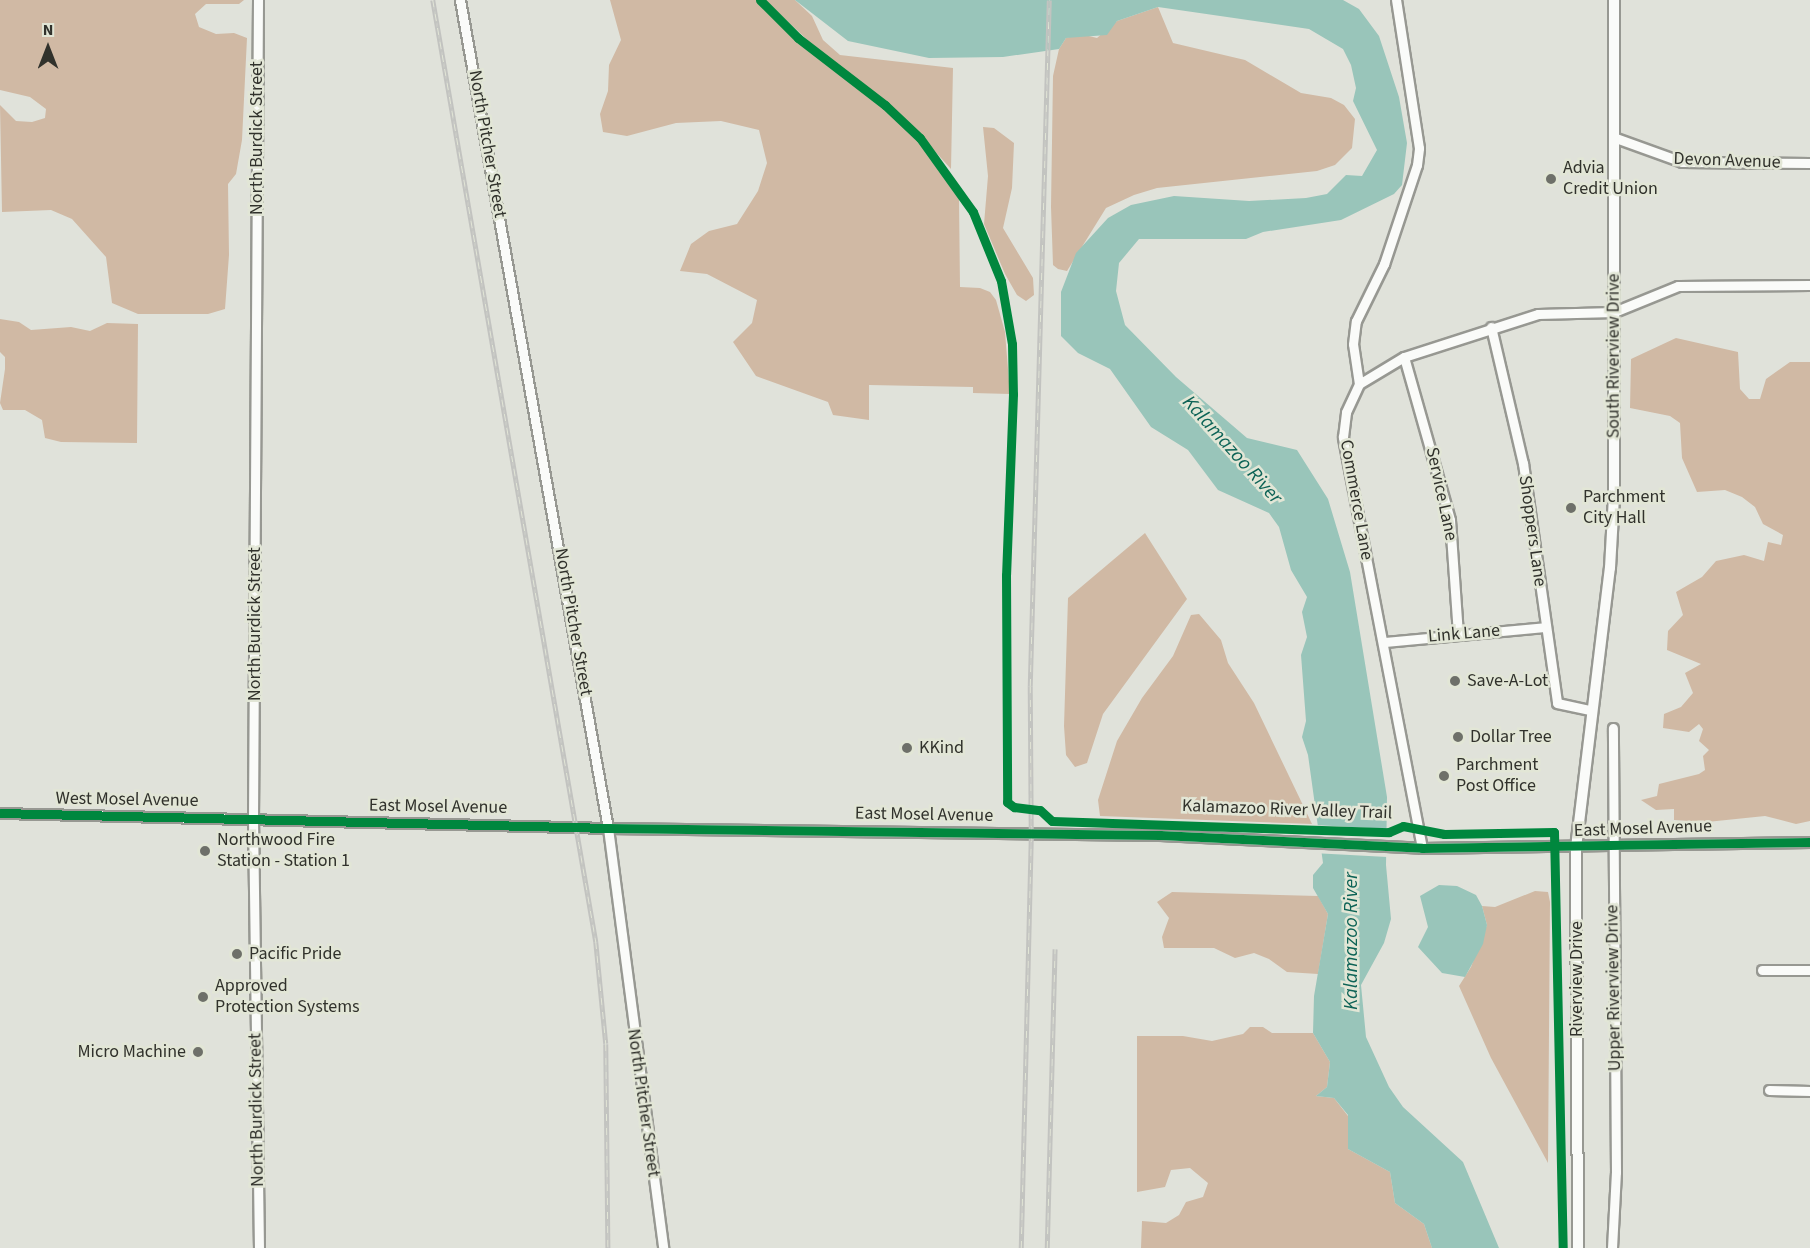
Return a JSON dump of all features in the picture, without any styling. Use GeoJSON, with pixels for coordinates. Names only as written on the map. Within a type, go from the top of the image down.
{"type":"FeatureCollection","features":[{"type":"Feature","properties":{"kind":"street","name":"North Burdick Street"},"geometry":{"type":"LineString","coordinates":[[258,0],[253,819],[259,1248]]}},
{"type":"Feature","properties":{"kind":"street","name":"North Pitcher Street"},"geometry":{"type":"LineString","coordinates":[[460,0],[608,828],[663,1248]]}},
{"type":"Feature","properties":{"kind":"street"},"geometry":{"type":"LineString","coordinates":[[1396,0],[1419,148],[1417,165],[1384,264],[1356,321],[1353,344],[1359,384],[1404,357],[1491,327],[1549,313],[1614,312],[1678,286],[1810,285]]}},
{"type":"Feature","properties":{"kind":"street","name":"South Riverview Drive"},"geometry":{"type":"LineString","coordinates":[[1591,711],[1613,520],[1614,0]]}},
{"type":"Feature","properties":{"kind":"street","name":"Devon Avenue"},"geometry":{"type":"LineString","coordinates":[[1613,137],[1682,162],[1810,163]]}},
{"type":"Feature","properties":{"kind":"street","name":"Shoppers Lane"},"geometry":{"type":"LineString","coordinates":[[1491,327],[1523,463],[1557,703],[1591,711]]}},
{"type":"Feature","properties":{"kind":"street","name":"Service Lane"},"geometry":{"type":"LineString","coordinates":[[1404,357],[1450,520],[1458,634]]}},
{"type":"Feature","properties":{"kind":"street","name":"Commerce Lane"},"geometry":{"type":"LineString","coordinates":[[1359,384],[1346,412],[1343,437],[1422,848]]}},
{"type":"Feature","properties":{"kind":"street","name":"Link Lane"},"geometry":{"type":"LineString","coordinates":[[1384,642],[1545,627]]}},
{"type":"Feature","properties":{"kind":"street","name":"Riverview Drive"},"geometry":{"type":"LineString","coordinates":[[1578,1248],[1576,848],[1591,711]]}},
{"type":"Feature","properties":{"kind":"street","name":"Upper Riverview Drive"},"geometry":{"type":"LineString","coordinates":[[1612,1248],[1616,1172],[1613,728]]}},
{"type":"Feature","properties":{"kind":"street","name":"West Mosel Avenue"},"geometry":{"type":"LineString","coordinates":[[0,813],[253,819]]}},
{"type":"Feature","properties":{"kind":"street","name":"East Mosel Avenue"},"geometry":{"type":"LineString","coordinates":[[253,819],[608,828],[1160,835],[1422,848],[1576,848],[1613,845],[1810,842]]}},
{"type":"Feature","properties":{"kind":"street"},"geometry":{"type":"LineString","coordinates":[[1762,970],[1810,970]]}},
{"type":"Feature","properties":{"kind":"street"},"geometry":{"type":"LineString","coordinates":[[1769,1090],[1810,1091]]}},
{"type":"Feature","properties":{"kind":"shaded area"},"geometry":{"type":"Polygon","coordinates":[[[0,0],[244,0],[239,4],[206,4],[195,14],[199,27],[216,34],[234,33],[247,38],[242,140],[236,174],[228,184],[229,255],[225,309],[208,314],[138,314],[112,303],[106,257],[72,219],[51,210],[2,212],[0,105],[16,121],[32,122],[45,118],[46,109],[30,97],[0,90],[0,0]]]}},
{"type":"Feature","properties":{"kind":"shaded area"},"geometry":{"type":"Polygon","coordinates":[[[610,0],[756,0],[800,43],[909,129],[959,199],[960,287],[980,288],[990,292],[996,300],[1005,332],[1010,394],[973,393],[973,387],[869,385],[869,420],[833,415],[828,402],[756,376],[733,342],[752,323],[757,300],[707,274],[680,271],[691,244],[709,231],[737,224],[758,191],[767,163],[759,130],[721,121],[676,123],[627,136],[603,132],[600,114],[608,91],[609,65],[621,40],[610,0]]]}},
{"type":"Feature","properties":{"kind":"shaded area"},"geometry":{"type":"Polygon","coordinates":[[[765,0],[795,0],[812,16],[823,40],[840,55],[953,68],[951,169],[911,125],[834,65],[765,0]]]}},
{"type":"Feature","properties":{"kind":"shaded area"},"geometry":{"type":"Polygon","coordinates":[[[1158,7],[1173,43],[1245,60],[1301,93],[1331,98],[1344,105],[1355,119],[1352,148],[1335,165],[1317,171],[1157,188],[1134,195],[1106,208],[1067,271],[1058,269],[1053,265],[1051,207],[1053,76],[1059,49],[1066,38],[1081,34],[1097,38],[1117,21],[1158,7]]]}},
{"type":"Feature","properties":{"kind":"shaded area"},"geometry":{"type":"Polygon","coordinates":[[[983,127],[994,128],[1014,143],[1012,188],[1003,228],[1033,278],[1034,295],[1026,301],[1017,295],[1005,274],[984,224],[988,176],[983,127]]]}},
{"type":"Feature","properties":{"kind":"shaded area"},"geometry":{"type":"Polygon","coordinates":[[[0,319],[19,322],[31,330],[71,327],[90,331],[107,323],[138,324],[137,443],[61,442],[45,438],[42,420],[25,410],[3,410],[0,403],[5,357],[0,352],[0,319]]]}},
{"type":"Feature","properties":{"kind":"shaded area"},"geometry":{"type":"Polygon","coordinates":[[[1676,338],[1738,352],[1740,389],[1749,399],[1760,399],[1766,379],[1790,362],[1810,362],[1810,821],[1796,824],[1765,816],[1707,822],[1674,820],[1674,809],[1656,810],[1641,800],[1657,796],[1659,784],[1699,774],[1705,770],[1703,756],[1709,750],[1699,741],[1703,729],[1699,724],[1689,732],[1663,728],[1664,714],[1681,707],[1693,693],[1685,673],[1701,664],[1667,650],[1668,631],[1683,615],[1676,592],[1702,577],[1716,561],[1744,555],[1764,561],[1768,542],[1781,545],[1783,535],[1763,524],[1755,507],[1742,497],[1725,490],[1697,492],[1682,458],[1680,423],[1670,416],[1630,408],[1631,359],[1676,338]]]}},
{"type":"Feature","properties":{"kind":"shaded area"},"geometry":{"type":"Polygon","coordinates":[[[1145,533],[1187,599],[1103,714],[1087,763],[1075,767],[1066,755],[1064,726],[1068,598],[1145,533]]]}},
{"type":"Feature","properties":{"kind":"shaded area"},"geometry":{"type":"Polygon","coordinates":[[[1199,614],[1221,640],[1228,663],[1254,703],[1312,824],[1100,816],[1098,800],[1117,741],[1142,698],[1173,656],[1191,615],[1199,614]]]}},
{"type":"Feature","properties":{"kind":"shaded area"},"geometry":{"type":"Polygon","coordinates":[[[1535,891],[1548,892],[1550,902],[1548,1163],[1491,1058],[1459,986],[1471,967],[1487,925],[1482,906],[1495,907],[1535,891]]]}},
{"type":"Feature","properties":{"kind":"shaded area"},"geometry":{"type":"Polygon","coordinates":[[[1172,892],[1318,896],[1328,914],[1318,974],[1287,972],[1269,959],[1254,953],[1235,958],[1214,948],[1164,948],[1162,937],[1169,918],[1157,902],[1172,892]]]}},
{"type":"Feature","properties":{"kind":"shaded area"},"geometry":{"type":"Polygon","coordinates":[[[1250,1027],[1263,1027],[1272,1033],[1313,1033],[1330,1062],[1327,1087],[1316,1096],[1334,1098],[1348,1116],[1348,1149],[1390,1172],[1395,1203],[1424,1224],[1432,1248],[1141,1248],[1142,1221],[1166,1223],[1179,1215],[1186,1202],[1203,1197],[1208,1183],[1190,1168],[1171,1170],[1165,1187],[1137,1192],[1137,1036],[1183,1036],[1212,1041],[1243,1034],[1250,1027]]]}},
{"type":"Feature","properties":{"kind":"water","name":"Kalamazoo River"},"geometry":{"type":"Polygon","coordinates":[[[795,0],[1343,0],[1359,9],[1379,36],[1399,97],[1407,143],[1402,185],[1394,194],[1341,220],[1263,232],[1246,239],[1139,239],[1119,263],[1116,291],[1125,325],[1176,377],[1247,438],[1297,450],[1328,499],[1350,572],[1387,797],[1386,865],[1391,919],[1384,943],[1361,985],[1366,1037],[1389,1087],[1403,1107],[1463,1162],[1499,1248],[1432,1248],[1424,1224],[1395,1203],[1390,1172],[1348,1149],[1348,1115],[1334,1098],[1316,1096],[1327,1087],[1330,1062],[1313,1033],[1314,996],[1328,914],[1313,888],[1313,875],[1323,863],[1308,755],[1302,737],[1306,721],[1301,655],[1307,637],[1302,612],[1307,597],[1291,570],[1279,527],[1269,513],[1218,490],[1188,450],[1151,427],[1110,369],[1078,353],[1061,336],[1061,292],[1076,253],[1108,218],[1131,205],[1174,196],[1249,201],[1306,198],[1327,194],[1346,175],[1362,176],[1377,150],[1353,101],[1356,88],[1351,65],[1343,49],[1309,29],[1158,7],[1117,21],[1107,35],[1066,38],[1059,49],[1003,57],[929,58],[848,41],[795,0]]]}},
{"type":"Feature","properties":{"kind":"water"},"geometry":{"type":"Polygon","coordinates":[[[1439,885],[1457,886],[1476,895],[1482,906],[1487,925],[1483,944],[1465,977],[1442,973],[1418,947],[1428,927],[1420,896],[1439,885]]]}},
{"type":"Feature","properties":{"kind":"pier"},"geometry":{"type":"Polygon","coordinates":[[[1314,825],[1389,829],[1387,857],[1313,853],[1314,825]]]}},
{"type":"Feature","properties":{"kind":"railway"},"geometry":{"type":"LineString","coordinates":[[433,0],[596,942],[606,1044],[608,1248]]}},
{"type":"Feature","properties":{"kind":"railway"},"geometry":{"type":"LineString","coordinates":[[1021,1248],[1031,833],[1030,686],[1049,0]]}},
{"type":"Feature","properties":{"kind":"railway"},"geometry":{"type":"LineString","coordinates":[[1047,1248],[1055,949]]}},
{"type":"Feature","properties":{"kind":"cycle path","name":"Kalamazoo River Valley Trail"},"geometry":{"type":"LineString","coordinates":[[760,0],[798,38],[885,105],[920,138],[973,212],[1001,281],[1012,344],[1013,394],[1006,575],[1007,802],[1014,807],[1040,810],[1052,821],[1389,832],[1403,826],[1444,834],[1554,832],[1563,1248]]}},
{"type":"Feature","properties":{"kind":"cycle path"},"geometry":{"type":"LineString","coordinates":[[0,813],[608,828],[1160,835],[1422,848],[1810,842]]}},
{"type":"Feature","properties":{"kind":"place","name":"Advia Credit Union"},"geometry":{"type":"Point","coordinates":[1551,179]}},
{"type":"Feature","properties":{"kind":"place","name":"Parchment City Hall"},"geometry":{"type":"Point","coordinates":[1571,508]}},
{"type":"Feature","properties":{"kind":"place","name":"Save-A-Lot"},"geometry":{"type":"Point","coordinates":[1455,681]}},
{"type":"Feature","properties":{"kind":"place","name":"Dollar Tree"},"geometry":{"type":"Point","coordinates":[1458,737]}},
{"type":"Feature","properties":{"kind":"place","name":"KKind"},"geometry":{"type":"Point","coordinates":[907,748]}},
{"type":"Feature","properties":{"kind":"place","name":"Parchment Post Office"},"geometry":{"type":"Point","coordinates":[1444,776]}},
{"type":"Feature","properties":{"kind":"place","name":"Northwood Fire Station - Station 1"},"geometry":{"type":"Point","coordinates":[205,851]}},
{"type":"Feature","properties":{"kind":"place","name":"Pacific Pride"},"geometry":{"type":"Point","coordinates":[237,954]}},
{"type":"Feature","properties":{"kind":"place","name":"Approved Protection Systems"},"geometry":{"type":"Point","coordinates":[203,997]}},
{"type":"Feature","properties":{"kind":"place","name":"Micro Machine"},"geometry":{"type":"Point","coordinates":[198,1052]}}]}
